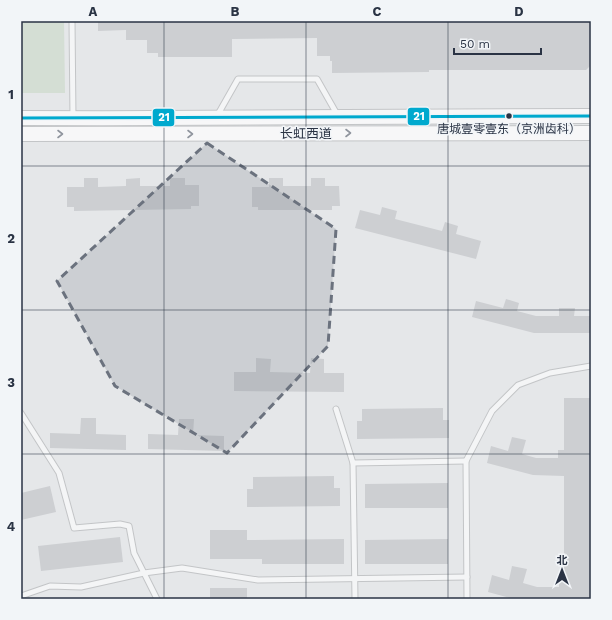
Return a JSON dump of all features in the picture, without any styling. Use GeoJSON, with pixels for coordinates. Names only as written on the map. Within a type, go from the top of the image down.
{"type":"FeatureCollection","features":[{"type":"Feature","properties":{"kind":"main road","name":"长虹西道"},"geometry":{"type":"LineString","coordinates":[[21,118],[215,119],[591,116]]}},
{"type":"Feature","properties":{"kind":"main road","name":"长虹西道"},"geometry":{"type":"LineString","coordinates":[[21,134],[591,133]]}},
{"type":"Feature","properties":{"kind":"lane"},"geometry":{"type":"LineString","coordinates":[[72,21],[73,119]]}},
{"type":"Feature","properties":{"kind":"lane"},"geometry":{"type":"LineString","coordinates":[[215,119],[238,79],[316,79],[338,117]]}},
{"type":"Feature","properties":{"kind":"lane"},"geometry":{"type":"LineString","coordinates":[[467,599],[466,461],[492,412],[518,385],[550,373],[591,366]]}},
{"type":"Feature","properties":{"kind":"lane"},"geometry":{"type":"LineString","coordinates":[[336,409],[353,463],[355,599]]}},
{"type":"Feature","properties":{"kind":"lane"},"geometry":{"type":"LineString","coordinates":[[21,413],[59,473],[74,528],[120,524],[129,526],[134,553],[157,599]]}},
{"type":"Feature","properties":{"kind":"lane"},"geometry":{"type":"LineString","coordinates":[[353,463],[466,461]]}},
{"type":"Feature","properties":{"kind":"lane"},"geometry":{"type":"LineString","coordinates":[[21,596],[50,586],[81,587],[144,572],[182,568],[258,580],[467,577]]}},
{"type":"Feature","properties":{"kind":"highlighted area"},"geometry":{"type":"Polygon","coordinates":[[[207,143],[336,229],[328,346],[227,453],[115,386],[57,281],[207,143]]]}},
{"type":"Feature","properties":{"kind":"shaded area"},"geometry":{"type":"Polygon","coordinates":[[[21,21],[64,21],[65,93],[21,93],[21,21]]]}},
{"type":"Feature","properties":{"kind":"building"},"geometry":{"type":"Polygon","coordinates":[[[98,21],[591,21],[591,65],[586,70],[429,70],[429,72],[332,73],[332,61],[330,61],[330,56],[317,56],[317,38],[232,39],[232,57],[158,57],[158,53],[147,53],[147,40],[126,40],[126,30],[98,31],[98,21]]]}},
{"type":"Feature","properties":{"kind":"building"},"geometry":{"type":"Polygon","coordinates":[[[84,178],[98,178],[98,187],[126,186],[126,179],[140,178],[140,186],[170,186],[170,178],[185,178],[185,185],[199,185],[199,206],[191,206],[191,209],[74,211],[74,207],[67,207],[67,187],[84,187],[84,178]]]}},
{"type":"Feature","properties":{"kind":"building"},"geometry":{"type":"Polygon","coordinates":[[[269,178],[283,178],[283,186],[311,186],[311,178],[325,178],[325,186],[339,186],[340,206],[332,206],[332,210],[258,210],[258,207],[252,207],[252,187],[269,187],[269,178]]]}},
{"type":"Feature","properties":{"kind":"building"},"geometry":{"type":"Polygon","coordinates":[[[382,207],[397,211],[395,219],[442,231],[445,222],[458,226],[456,234],[481,241],[476,259],[355,228],[360,210],[380,215],[382,207]]]}},
{"type":"Feature","properties":{"kind":"building"},"geometry":{"type":"Polygon","coordinates":[[[506,299],[519,303],[517,311],[536,316],[559,316],[559,308],[575,308],[574,316],[591,316],[591,333],[534,333],[472,317],[476,301],[503,308],[506,299]]]}},
{"type":"Feature","properties":{"kind":"building"},"geometry":{"type":"Polygon","coordinates":[[[256,358],[271,359],[270,372],[310,373],[311,358],[324,359],[324,373],[344,373],[344,392],[234,391],[234,372],[256,372],[256,358]]]}},
{"type":"Feature","properties":{"kind":"building"},"geometry":{"type":"Polygon","coordinates":[[[564,398],[591,398],[591,599],[514,599],[488,592],[492,575],[509,580],[512,566],[527,569],[523,583],[537,587],[559,587],[559,578],[564,579],[564,476],[533,475],[487,463],[491,446],[508,451],[512,437],[526,440],[522,454],[536,458],[558,458],[558,450],[564,450],[564,398]]]}},
{"type":"Feature","properties":{"kind":"building"},"geometry":{"type":"Polygon","coordinates":[[[443,408],[443,420],[449,420],[449,438],[357,439],[357,421],[362,421],[362,409],[443,408]]]}},
{"type":"Feature","properties":{"kind":"building"},"geometry":{"type":"Polygon","coordinates":[[[81,418],[96,418],[96,434],[126,435],[126,450],[50,448],[50,433],[80,434],[81,418]]]}},
{"type":"Feature","properties":{"kind":"building"},"geometry":{"type":"Polygon","coordinates":[[[179,419],[194,419],[193,435],[224,436],[224,451],[148,449],[148,434],[178,435],[179,419]]]}},
{"type":"Feature","properties":{"kind":"building"},"geometry":{"type":"Polygon","coordinates":[[[334,476],[334,488],[340,488],[340,506],[247,507],[247,489],[253,489],[253,477],[334,476]]]}},
{"type":"Feature","properties":{"kind":"building"},"geometry":{"type":"Polygon","coordinates":[[[448,483],[448,508],[365,508],[365,484],[448,483]]]}},
{"type":"Feature","properties":{"kind":"building"},"geometry":{"type":"Polygon","coordinates":[[[50,486],[56,512],[21,520],[21,493],[50,486]]]}},
{"type":"Feature","properties":{"kind":"building"},"geometry":{"type":"Polygon","coordinates":[[[210,530],[247,530],[247,540],[344,539],[344,564],[262,564],[262,559],[210,559],[210,530]]]}},
{"type":"Feature","properties":{"kind":"building"},"geometry":{"type":"Polygon","coordinates":[[[120,537],[123,562],[41,571],[38,546],[120,537]]]}},
{"type":"Feature","properties":{"kind":"building"},"geometry":{"type":"Polygon","coordinates":[[[448,539],[448,564],[365,564],[365,540],[448,539]]]}},
{"type":"Feature","properties":{"kind":"building"},"geometry":{"type":"Polygon","coordinates":[[[210,588],[247,588],[247,599],[210,599],[210,588]]]}},
{"type":"Feature","properties":{"kind":"transit line","name":"21"},"geometry":{"type":"LineString","coordinates":[[21,118],[591,116]]}},
{"type":"Feature","properties":{"kind":"place","name":"唐城壹零壹东（京洲齿科）"},"geometry":{"type":"Point","coordinates":[509,116]}}]}
